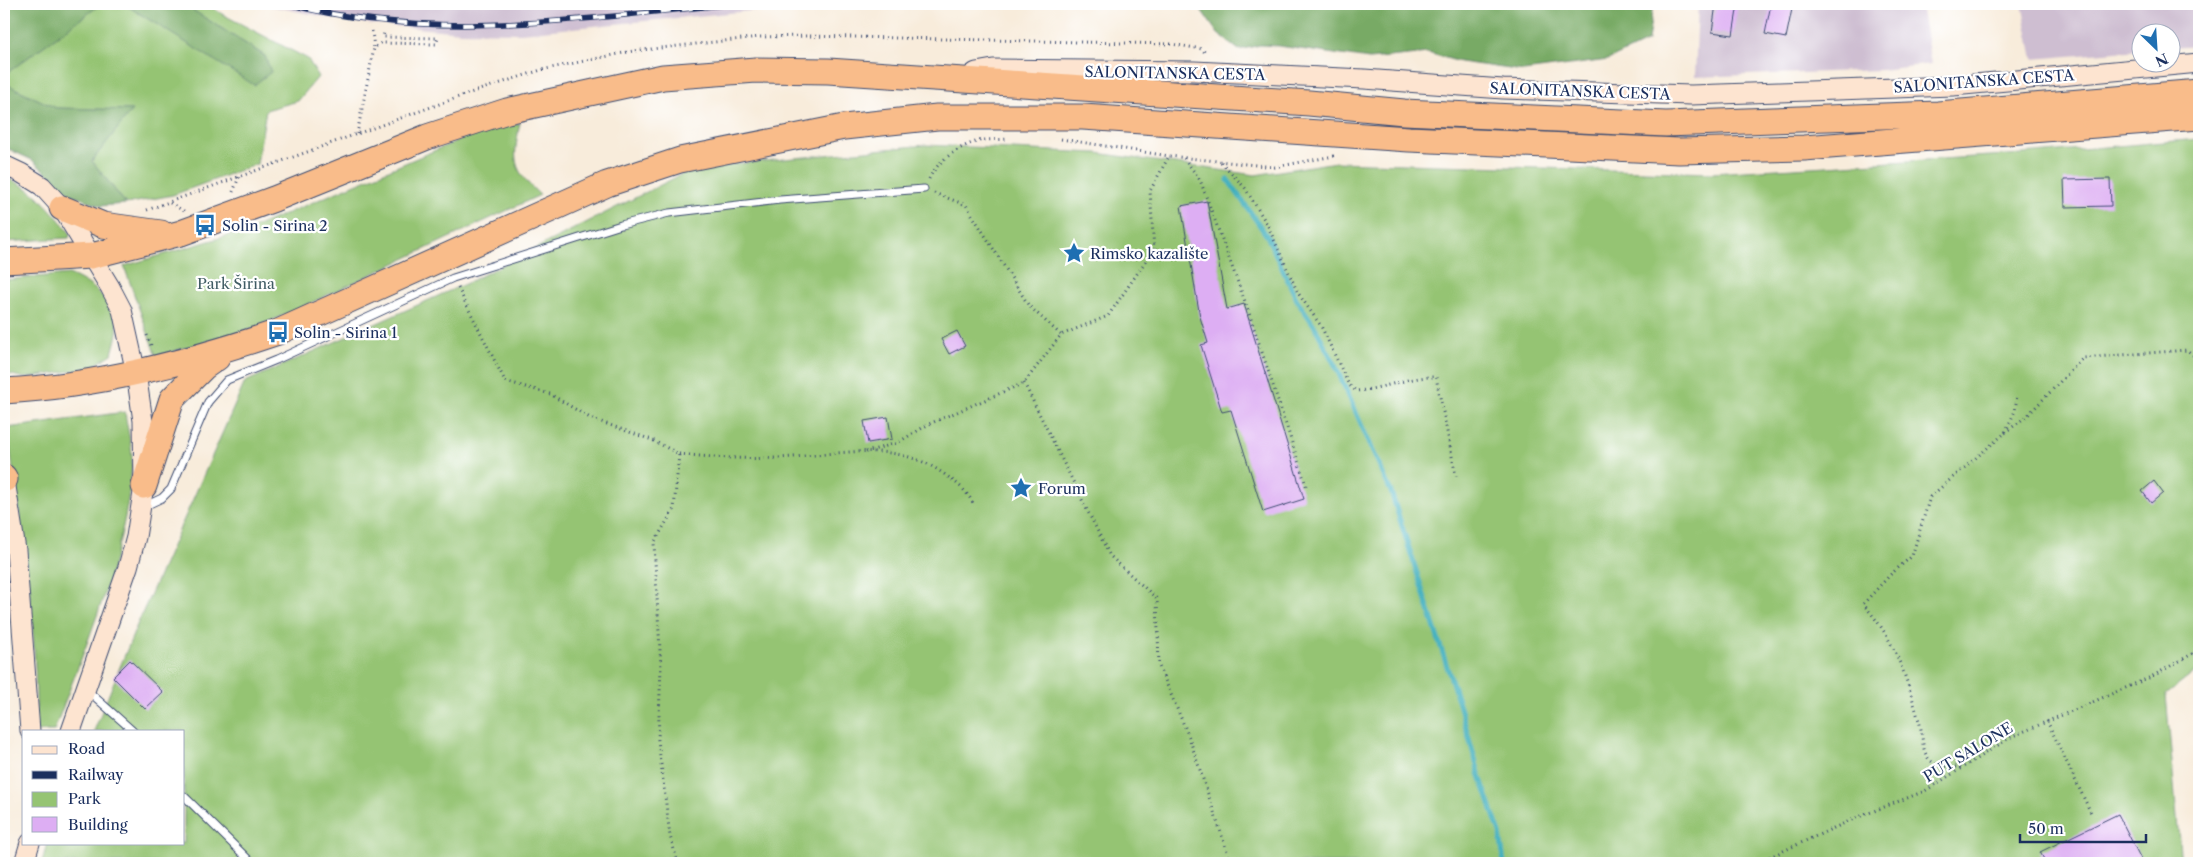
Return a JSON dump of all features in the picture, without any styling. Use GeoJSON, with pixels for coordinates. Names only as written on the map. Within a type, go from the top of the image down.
{"type":"FeatureCollection","features":[{"type":"Feature","properties":{"kind":"highway"},"geometry":{"type":"LineString","coordinates":[[62,208],[103,225],[154,233],[274,199],[427,136],[507,112],[663,77],[774,70],[828,71],[1309,103],[1404,112],[1666,124],[1938,114],[2199,92]]}},
{"type":"Feature","properties":{"kind":"highway"},"geometry":{"type":"LineString","coordinates":[[4,391],[42,389],[136,373],[193,360],[286,329],[607,184],[680,160],[844,127],[937,117],[1084,117],[1409,139],[1679,151],[1804,148],[2199,117]]}},
{"type":"Feature","properties":{"kind":"highway"},"geometry":{"type":"LineString","coordinates":[[7,263],[91,256],[185,223]]}},
{"type":"Feature","properties":{"kind":"highway"},"geometry":{"type":"LineString","coordinates":[[143,497],[172,399],[204,367],[231,348]]}},
{"type":"Feature","properties":{"kind":"main road","name":"SALONITANSKA CESTA"},"geometry":{"type":"LineString","coordinates":[[962,81],[976,72],[993,68],[1224,72],[1364,79],[1502,89],[1691,95],[1953,86],[2199,63]]}},
{"type":"Feature","properties":{"kind":"main road"},"geometry":{"type":"LineString","coordinates":[[4,165],[42,186],[62,208],[110,287],[122,310],[136,373],[143,421],[143,497],[128,567],[71,730]]}},
{"type":"Feature","properties":{"kind":"main road"},"geometry":{"type":"LineString","coordinates":[[4,477],[16,550],[30,730]]}},
{"type":"Feature","properties":{"kind":"lane"},"geometry":{"type":"LineString","coordinates":[[143,497],[162,498],[171,489],[208,402],[227,380],[276,360],[453,278],[621,224],[669,213],[780,200],[924,189]]}},
{"type":"Feature","properties":{"kind":"lane"},"geometry":{"type":"LineString","coordinates":[[85,688],[132,730]]}},
{"type":"Feature","properties":{"kind":"lane"},"geometry":{"type":"LineString","coordinates":[[185,797],[252,863]]}},
{"type":"Feature","properties":{"kind":"path"},"geometry":{"type":"LineString","coordinates":[[356,134],[374,48],[372,31]]}},
{"type":"Feature","properties":{"kind":"path"},"geometry":{"type":"LineString","coordinates":[[374,48],[381,43],[436,44],[438,38],[384,37],[384,32]]}},
{"type":"Feature","properties":{"kind":"path"},"geometry":{"type":"LineString","coordinates":[[866,452],[897,443],[928,424],[1024,383],[1060,335],[1108,316],[1154,249],[1150,191],[1170,156]]}},
{"type":"Feature","properties":{"kind":"path"},"geometry":{"type":"LineString","coordinates":[[1184,158],[1200,180],[1247,307],[1308,488]]}},
{"type":"Feature","properties":{"kind":"path"},"geometry":{"type":"LineString","coordinates":[[1221,162],[1245,188],[1267,224],[1298,292],[1321,326],[1349,385],[1356,391],[1374,389],[1422,376],[1436,377],[1456,476]]}},
{"type":"Feature","properties":{"kind":"path"},"geometry":{"type":"LineString","coordinates":[[231,197],[239,177]]}},
{"type":"Feature","properties":{"kind":"path"},"geometry":{"type":"LineString","coordinates":[[924,189],[966,205],[1029,306],[1060,335]]}},
{"type":"Feature","properties":{"kind":"path"},"geometry":{"type":"LineString","coordinates":[[169,202],[185,223]]}},
{"type":"Feature","properties":{"kind":"path"},"geometry":{"type":"LineString","coordinates":[[453,278],[505,382],[550,394],[590,418],[652,440],[679,454],[720,459],[866,452],[905,454],[932,465],[965,489],[974,503]]}},
{"type":"Feature","properties":{"kind":"path"},"geometry":{"type":"LineString","coordinates":[[1961,767],[1941,766],[1928,758],[1923,743],[1920,723],[1892,644],[1876,619],[1862,604],[1891,574],[1912,556],[1930,497],[2028,415],[2083,358],[2187,350],[2199,360]]}},
{"type":"Feature","properties":{"kind":"path"},"geometry":{"type":"LineString","coordinates":[[1024,383],[1110,556],[1157,599],[1159,666],[1188,737],[1231,863]]}},
{"type":"Feature","properties":{"kind":"path"},"geometry":{"type":"LineString","coordinates":[[2005,433],[2015,411],[2017,396]]}},
{"type":"Feature","properties":{"kind":"path"},"geometry":{"type":"LineString","coordinates":[[678,863],[670,836],[658,740],[661,668],[654,543],[674,509],[679,454]]}},
{"type":"Feature","properties":{"kind":"path","name":"PUT SALONE"},"geometry":{"type":"LineString","coordinates":[[1745,863],[1772,856],[1856,818],[1925,791],[2011,737],[2151,677],[2199,650]]}},
{"type":"Feature","properties":{"kind":"path"},"geometry":{"type":"LineString","coordinates":[[2046,721],[2092,815]]}},
{"type":"Feature","properties":{"kind":"shaded area"},"geometry":{"type":"Polygon","coordinates":[[[260,4],[823,4],[521,33],[461,32],[351,22],[260,4]]]}},
{"type":"Feature","properties":{"kind":"shaded area"},"geometry":{"type":"Polygon","coordinates":[[[1698,4],[1921,4],[1931,64],[1881,70],[1695,77],[1698,4]]]}},
{"type":"Feature","properties":{"kind":"shaded area"},"geometry":{"type":"Polygon","coordinates":[[[2022,4],[2199,4],[2199,45],[2180,46],[2180,22],[2130,22],[2130,51],[2033,59],[2022,4]]]}},
{"type":"Feature","properties":{"kind":"green space"},"geometry":{"type":"Polygon","coordinates":[[[4,4],[101,4],[4,75],[4,4]]]}},
{"type":"Feature","properties":{"kind":"green space"},"geometry":{"type":"Polygon","coordinates":[[[101,4],[124,4],[255,85],[265,56],[183,4],[207,4],[222,14],[308,59],[318,77],[298,101],[266,110],[257,164],[173,195],[126,204],[92,161],[131,110],[56,108],[4,83],[4,75],[101,4]]]}},
{"type":"Feature","properties":{"kind":"green space"},"geometry":{"type":"Polygon","coordinates":[[[124,4],[183,4],[265,56],[271,72],[254,85],[124,4]]]}},
{"type":"Feature","properties":{"kind":"green space"},"geometry":{"type":"Polygon","coordinates":[[[1197,4],[1653,4],[1648,41],[1608,60],[1524,71],[1460,62],[1428,53],[1369,59],[1279,46],[1260,45],[1239,50],[1218,34],[1197,4]]]}},
{"type":"Feature","properties":{"kind":"green space"},"geometry":{"type":"Polygon","coordinates":[[[4,83],[56,108],[132,110],[92,161],[126,204],[100,206],[70,194],[32,160],[4,147],[4,83]]]}},
{"type":"Feature","properties":{"kind":"green space","name":"Park Širina"},"geometry":{"type":"Polygon","coordinates":[[[520,123],[516,146],[516,163],[524,178],[540,195],[252,329],[156,356],[124,266],[250,229],[478,132],[520,123]]]}},
{"type":"Feature","properties":{"kind":"green space"},"geometry":{"type":"Polygon","coordinates":[[[2199,139],[2199,669],[2166,695],[2181,863],[42,863],[47,844],[185,844],[185,730],[94,730],[137,625],[245,382],[467,283],[694,168],[926,145],[1097,153],[1255,175],[1336,162],[1712,173],[2023,154],[2199,139]]]}},
{"type":"Feature","properties":{"kind":"green space"},"geometry":{"type":"Polygon","coordinates":[[[4,178],[24,186],[41,200],[70,233],[69,238],[4,242],[4,178]]]}},
{"type":"Feature","properties":{"kind":"green space"},"geometry":{"type":"Polygon","coordinates":[[[69,274],[93,287],[110,306],[117,323],[117,334],[112,354],[90,368],[25,378],[4,373],[4,280],[69,274]]]}},
{"type":"Feature","properties":{"kind":"green space"},"geometry":{"type":"Polygon","coordinates":[[[125,412],[131,445],[132,465],[122,533],[91,633],[54,730],[36,730],[32,616],[7,428],[125,412]]]}},
{"type":"Feature","properties":{"kind":"building"},"geometry":{"type":"Polygon","coordinates":[[[1716,4],[1738,4],[1733,35],[1712,32],[1716,4]]]}},
{"type":"Feature","properties":{"kind":"building"},"geometry":{"type":"Polygon","coordinates":[[[1771,4],[1793,4],[1786,38],[1765,34],[1771,4]]]}},
{"type":"Feature","properties":{"kind":"building"},"geometry":{"type":"Polygon","coordinates":[[[2110,179],[2111,206],[2065,207],[2064,180],[2110,179]]]}},
{"type":"Feature","properties":{"kind":"building"},"geometry":{"type":"Polygon","coordinates":[[[1207,201],[1227,309],[1244,304],[1304,499],[1263,512],[1231,410],[1222,412],[1201,345],[1208,343],[1200,317],[1181,206],[1207,201]]]}},
{"type":"Feature","properties":{"kind":"building"},"geometry":{"type":"Polygon","coordinates":[[[957,331],[965,346],[949,354],[941,339],[957,331]]]}},
{"type":"Feature","properties":{"kind":"building"},"geometry":{"type":"Polygon","coordinates":[[[888,417],[892,439],[868,443],[864,421],[888,417]]]}},
{"type":"Feature","properties":{"kind":"building"},"geometry":{"type":"Polygon","coordinates":[[[2154,481],[2163,493],[2151,503],[2142,491],[2154,481]]]}},
{"type":"Feature","properties":{"kind":"building"},"geometry":{"type":"Polygon","coordinates":[[[130,660],[163,692],[145,709],[113,677],[130,660]]]}},
{"type":"Feature","properties":{"kind":"building"},"geometry":{"type":"Polygon","coordinates":[[[2118,814],[2143,863],[2046,863],[2040,852],[2118,814]]]}},
{"type":"Feature","properties":{"kind":"waterway"},"geometry":{"type":"LineString","coordinates":[[1228,180],[1267,236],[1297,300],[1314,325],[1335,365],[1391,492],[1460,707],[1479,773],[1500,833],[1504,863]]}},
{"type":"Feature","properties":{"kind":"railway"},"geometry":{"type":"LineString","coordinates":[[288,4],[343,16],[454,25],[566,20],[733,4]]}},
{"type":"Feature","properties":{"kind":"railway"},"geometry":{"type":"LineString","coordinates":[[610,4],[662,5]]}},
{"type":"Feature","properties":{"kind":"place","name":"Solin - Sirina 2"},"geometry":{"type":"Point","coordinates":[205,225]}},
{"type":"Feature","properties":{"kind":"place","name":"Rimsko kazalište"},"geometry":{"type":"Point","coordinates":[1074,253]}},
{"type":"Feature","properties":{"kind":"place","name":"Solin - Sirina 1"},"geometry":{"type":"Point","coordinates":[278,332]}},
{"type":"Feature","properties":{"kind":"place","name":"Forum"},"geometry":{"type":"Point","coordinates":[1021,488]}}]}
